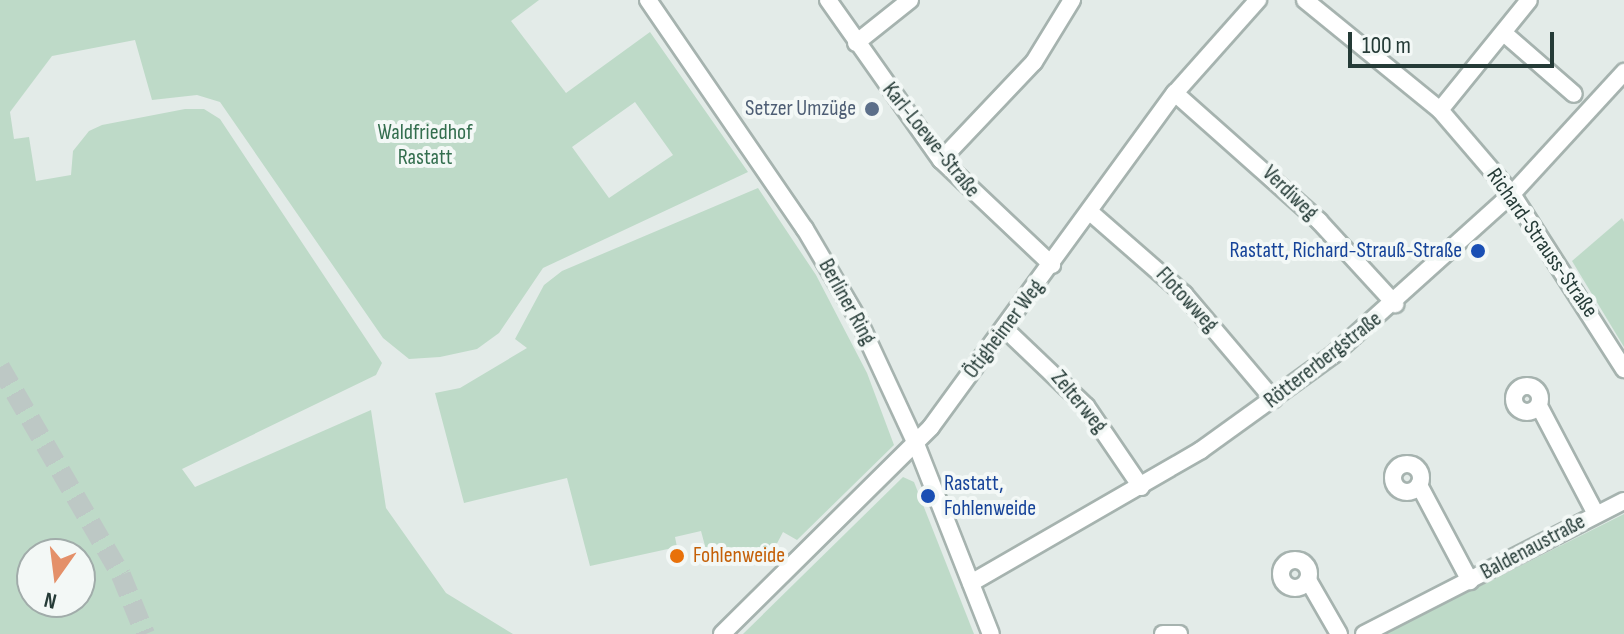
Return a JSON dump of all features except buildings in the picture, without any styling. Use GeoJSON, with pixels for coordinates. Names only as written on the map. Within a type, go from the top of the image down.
{"type":"FeatureCollection","features":[{"type":"Feature","properties":{"kind":"street","name":"Berliner Ring"},"geometry":{"type":"LineString","coordinates":[[648,0],[805,229],[858,319],[916,444],[991,634]]}},
{"type":"Feature","properties":{"kind":"street","name":"Karl-Loewe-Straße"},"geometry":{"type":"LineString","coordinates":[[828,0],[941,160],[1052,265]]}},
{"type":"Feature","properties":{"kind":"street"},"geometry":{"type":"LineString","coordinates":[[856,43],[910,0]]}},
{"type":"Feature","properties":{"kind":"street"},"geometry":{"type":"LineString","coordinates":[[941,160],[1034,62],[1072,0]]}},
{"type":"Feature","properties":{"kind":"street","name":"Ötigheimer Weg"},"geometry":{"type":"LineString","coordinates":[[722,634],[916,444],[1052,265],[1175,93],[1258,0]]}},
{"type":"Feature","properties":{"kind":"street","name":"Richard-Strauss-Straße"},"geometry":{"type":"LineString","coordinates":[[1305,0],[1440,110],[1512,194],[1624,369]]}},
{"type":"Feature","properties":{"kind":"street"},"geometry":{"type":"LineString","coordinates":[[1440,110],[1505,34],[1529,0]]}},
{"type":"Feature","properties":{"kind":"street"},"geometry":{"type":"LineString","coordinates":[[1505,34],[1574,94]]}},
{"type":"Feature","properties":{"kind":"street","name":"Röttererbergstraße"},"geometry":{"type":"LineString","coordinates":[[971,583],[1141,487],[1273,399],[1395,304],[1512,194],[1624,72]]}},
{"type":"Feature","properties":{"kind":"street","name":"Verdiweg"},"geometry":{"type":"LineString","coordinates":[[1175,93],[1319,221],[1395,304]]}},
{"type":"Feature","properties":{"kind":"street","name":"Flotowweg"},"geometry":{"type":"LineString","coordinates":[[1090,212],[1184,294],[1273,399]]}},
{"type":"Feature","properties":{"kind":"street","name":"Zelterweg"},"geometry":{"type":"LineString","coordinates":[[1004,328],[1086,406],[1141,487]]}},
{"type":"Feature","properties":{"kind":"street","name":"Baldenaustraße"},"geometry":{"type":"LineString","coordinates":[[1539,406],[1596,514]]}},
{"type":"Feature","properties":{"kind":"street","name":"Baldenaustraße"},"geometry":{"type":"LineString","coordinates":[[1419,485],[1470,581]]}},
{"type":"Feature","properties":{"kind":"street","name":"Baldenaustraße"},"geometry":{"type":"LineString","coordinates":[[1364,634],[1624,501]]}},
{"type":"Feature","properties":{"kind":"street"},"geometry":{"type":"LineString","coordinates":[[1308,580],[1339,634]]}},
{"type":"Feature","properties":{"kind":"street"},"geometry":{"type":"LineString","coordinates":[[1163,634],[1179,634]]}},
{"type":"Feature","properties":{"kind":"green space","name":"Waldfriedhof Rastatt"},"geometry":{"type":"Polygon","coordinates":[[[0,0],[539,0],[511,21],[566,93],[650,32],[748,172],[543,268],[499,333],[477,349],[440,357],[409,359],[383,338],[220,102],[197,95],[152,100],[135,40],[52,56],[10,112],[14,139],[29,137],[36,181],[71,175],[73,151],[89,131],[102,125],[185,109],[204,109],[220,119],[382,363],[376,375],[182,469],[195,487],[371,410],[386,508],[446,593],[513,634],[0,634],[0,0]],[[635,102],[572,147],[609,198],[673,155],[635,102]]]}},
{"type":"Feature","properties":{"kind":"green space"},"geometry":{"type":"Polygon","coordinates":[[[758,188],[816,275],[867,373],[894,445],[797,540],[783,532],[772,553],[739,547],[708,557],[701,531],[675,537],[677,547],[590,566],[567,478],[464,503],[435,393],[460,388],[527,348],[515,339],[544,285],[562,271],[758,188]]]}},
{"type":"Feature","properties":{"kind":"green space"},"geometry":{"type":"Polygon","coordinates":[[[1622,218],[1624,222],[1624,347],[1572,261],[1622,218]]]}},
{"type":"Feature","properties":{"kind":"green space"},"geometry":{"type":"Polygon","coordinates":[[[903,477],[914,482],[974,634],[743,634],[903,477]]]}},
{"type":"Feature","properties":{"kind":"green space"},"geometry":{"type":"Polygon","coordinates":[[[1624,514],[1624,634],[1384,634],[1624,514]]]}},
{"type":"Feature","properties":{"kind":"tunnel"},"geometry":{"type":"LineString","coordinates":[[0,367],[121,575],[145,634]]}},
{"type":"Feature","properties":{"kind":"place","name":"Setzer Umzüge"},"geometry":{"type":"Point","coordinates":[872,109]}},
{"type":"Feature","properties":{"kind":"place","name":"Rastatt, Richard-Strauß-Straße"},"geometry":{"type":"Point","coordinates":[1478,251]}},
{"type":"Feature","properties":{"kind":"place","name":"Rastatt, Fohlenweide"},"geometry":{"type":"Point","coordinates":[928,496]}},
{"type":"Feature","properties":{"kind":"place","name":"Fohlenweide"},"geometry":{"type":"Point","coordinates":[677,556]}}]}
